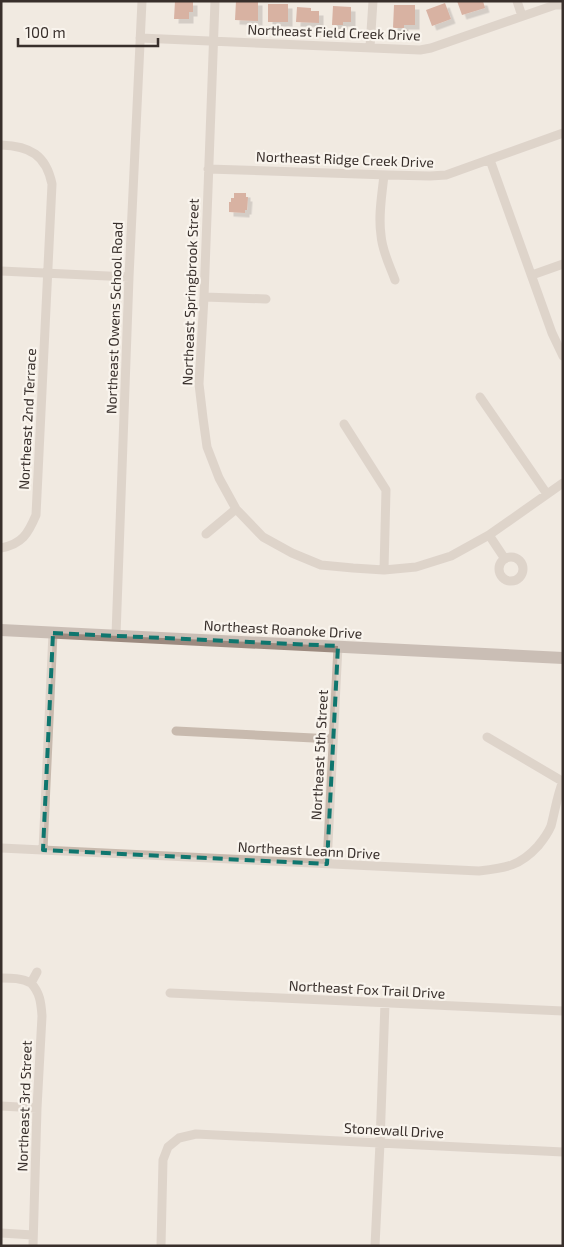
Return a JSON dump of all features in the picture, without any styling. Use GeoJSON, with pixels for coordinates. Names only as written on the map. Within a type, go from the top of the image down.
{"type":"FeatureCollection","features":[{"type":"Feature","properties":{"kind":"street","name":"Northeast Owens School Road"},"geometry":{"type":"LineString","coordinates":[[116,636],[142,1]]}},
{"type":"Feature","properties":{"kind":"street","name":"Northeast Springbrook Street"},"geometry":{"type":"LineString","coordinates":[[215,1],[199,384],[207,447],[219,478],[236,509],[263,536],[292,553],[321,565],[384,570],[416,567],[451,556],[489,535],[563,483]]}},
{"type":"Feature","properties":{"kind":"street"},"geometry":{"type":"LineString","coordinates":[[370,47],[373,1]]}},
{"type":"Feature","properties":{"kind":"street"},"geometry":{"type":"LineString","coordinates":[[517,1],[522,16]]}},
{"type":"Feature","properties":{"kind":"street","name":"Northeast Field Creek Drive"},"geometry":{"type":"LineString","coordinates":[[140,38],[420,50],[432,48],[522,16],[563,4]]}},
{"type":"Feature","properties":{"kind":"street","name":"Northeast Ridge Creek Drive"},"geometry":{"type":"LineString","coordinates":[[208,169],[384,175],[446,175],[563,132]]}},
{"type":"Feature","properties":{"kind":"street","name":"Northeast 2nd Terrace"},"geometry":{"type":"LineString","coordinates":[[1,145],[16,146],[29,150],[46,166],[52,184],[36,515],[25,536],[11,546],[1,548]]}},
{"type":"Feature","properties":{"kind":"street"},"geometry":{"type":"LineString","coordinates":[[490,160],[552,333],[563,356]]}},
{"type":"Feature","properties":{"kind":"street"},"geometry":{"type":"LineString","coordinates":[[384,175],[380,234],[395,280]]}},
{"type":"Feature","properties":{"kind":"street"},"geometry":{"type":"LineString","coordinates":[[532,275],[563,264]]}},
{"type":"Feature","properties":{"kind":"street"},"geometry":{"type":"LineString","coordinates":[[1,271],[130,277]]}},
{"type":"Feature","properties":{"kind":"street"},"geometry":{"type":"LineString","coordinates":[[204,297],[266,299]]}},
{"type":"Feature","properties":{"kind":"street"},"geometry":{"type":"LineString","coordinates":[[480,396],[546,494]]}},
{"type":"Feature","properties":{"kind":"street"},"geometry":{"type":"LineString","coordinates":[[344,424],[386,490],[384,570]]}},
{"type":"Feature","properties":{"kind":"street"},"geometry":{"type":"LineString","coordinates":[[206,534],[236,509]]}},
{"type":"Feature","properties":{"kind":"street"},"geometry":{"type":"LineString","coordinates":[[489,535],[505,559]]}},
{"type":"Feature","properties":{"kind":"street","name":"Northeast Roanoke Drive"},"geometry":{"type":"LineString","coordinates":[[1,630],[563,658]]}},
{"type":"Feature","properties":{"kind":"street"},"geometry":{"type":"LineString","coordinates":[[42,850],[53,633]]}},
{"type":"Feature","properties":{"kind":"street","name":"Northeast 5th Street"},"geometry":{"type":"LineString","coordinates":[[328,864],[338,646]]}},
{"type":"Feature","properties":{"kind":"street"},"geometry":{"type":"LineString","coordinates":[[176,732],[333,739]]}},
{"type":"Feature","properties":{"kind":"street"},"geometry":{"type":"LineString","coordinates":[[487,737],[563,781]]}},
{"type":"Feature","properties":{"kind":"street","name":"Northeast Leann Drive"},"geometry":{"type":"LineString","coordinates":[[1,848],[479,871],[500,869],[517,864],[531,854],[543,840],[550,828],[563,781]]}},
{"type":"Feature","properties":{"kind":"street"},"geometry":{"type":"LineString","coordinates":[[1,978],[14,978],[31,983],[38,972]]}},
{"type":"Feature","properties":{"kind":"street","name":"Northeast 3rd Street"},"geometry":{"type":"LineString","coordinates":[[31,983],[38,990],[42,1016],[32,1246]]}},
{"type":"Feature","properties":{"kind":"street","name":"Northeast Fox Trail Drive"},"geometry":{"type":"LineString","coordinates":[[170,993],[563,1011]]}},
{"type":"Feature","properties":{"kind":"street"},"geometry":{"type":"LineString","coordinates":[[375,1246],[385,1003]]}},
{"type":"Feature","properties":{"kind":"street"},"geometry":{"type":"LineString","coordinates":[[1,1106],[37,1108]]}},
{"type":"Feature","properties":{"kind":"street","name":"Stonewall Drive"},"geometry":{"type":"LineString","coordinates":[[161,1246],[163,1160],[168,1147],[179,1138],[196,1134],[563,1152]]}},
{"type":"Feature","properties":{"kind":"street"},"geometry":{"type":"LineString","coordinates":[[1,1233],[33,1234]]}},
{"type":"Feature","properties":{"kind":"highlighted area"},"geometry":{"type":"Polygon","coordinates":[[[53,633],[338,646],[327,864],[43,850],[53,633]]]}},
{"type":"Feature","properties":{"kind":"building"},"geometry":{"type":"Polygon","coordinates":[[[175,1],[193,1],[193,12],[189,12],[189,19],[174,19],[175,1]]]}},
{"type":"Feature","properties":{"kind":"building"},"geometry":{"type":"Polygon","coordinates":[[[236,1],[258,1],[258,21],[235,20],[236,1]]]}},
{"type":"Feature","properties":{"kind":"building"},"geometry":{"type":"Polygon","coordinates":[[[457,1],[483,1],[485,8],[462,15],[457,1]]]}},
{"type":"Feature","properties":{"kind":"building"},"geometry":{"type":"Polygon","coordinates":[[[445,3],[451,19],[432,26],[426,10],[445,3]]]}},
{"type":"Feature","properties":{"kind":"building"},"geometry":{"type":"Polygon","coordinates":[[[268,4],[288,4],[288,22],[268,22],[268,4]]]}},
{"type":"Feature","properties":{"kind":"building"},"geometry":{"type":"Polygon","coordinates":[[[394,5],[415,5],[415,25],[393,28],[394,5]]]}},
{"type":"Feature","properties":{"kind":"building"},"geometry":{"type":"Polygon","coordinates":[[[333,6],[351,7],[351,22],[343,22],[343,25],[332,25],[333,6]]]}},
{"type":"Feature","properties":{"kind":"building"},"geometry":{"type":"Polygon","coordinates":[[[297,7],[311,8],[311,11],[319,11],[319,23],[296,22],[297,7]]]}},
{"type":"Feature","properties":{"kind":"building"},"geometry":{"type":"Polygon","coordinates":[[[234,193],[246,193],[246,197],[248,197],[245,213],[229,212],[229,202],[231,202],[231,198],[234,198],[234,193]]]}}]}
